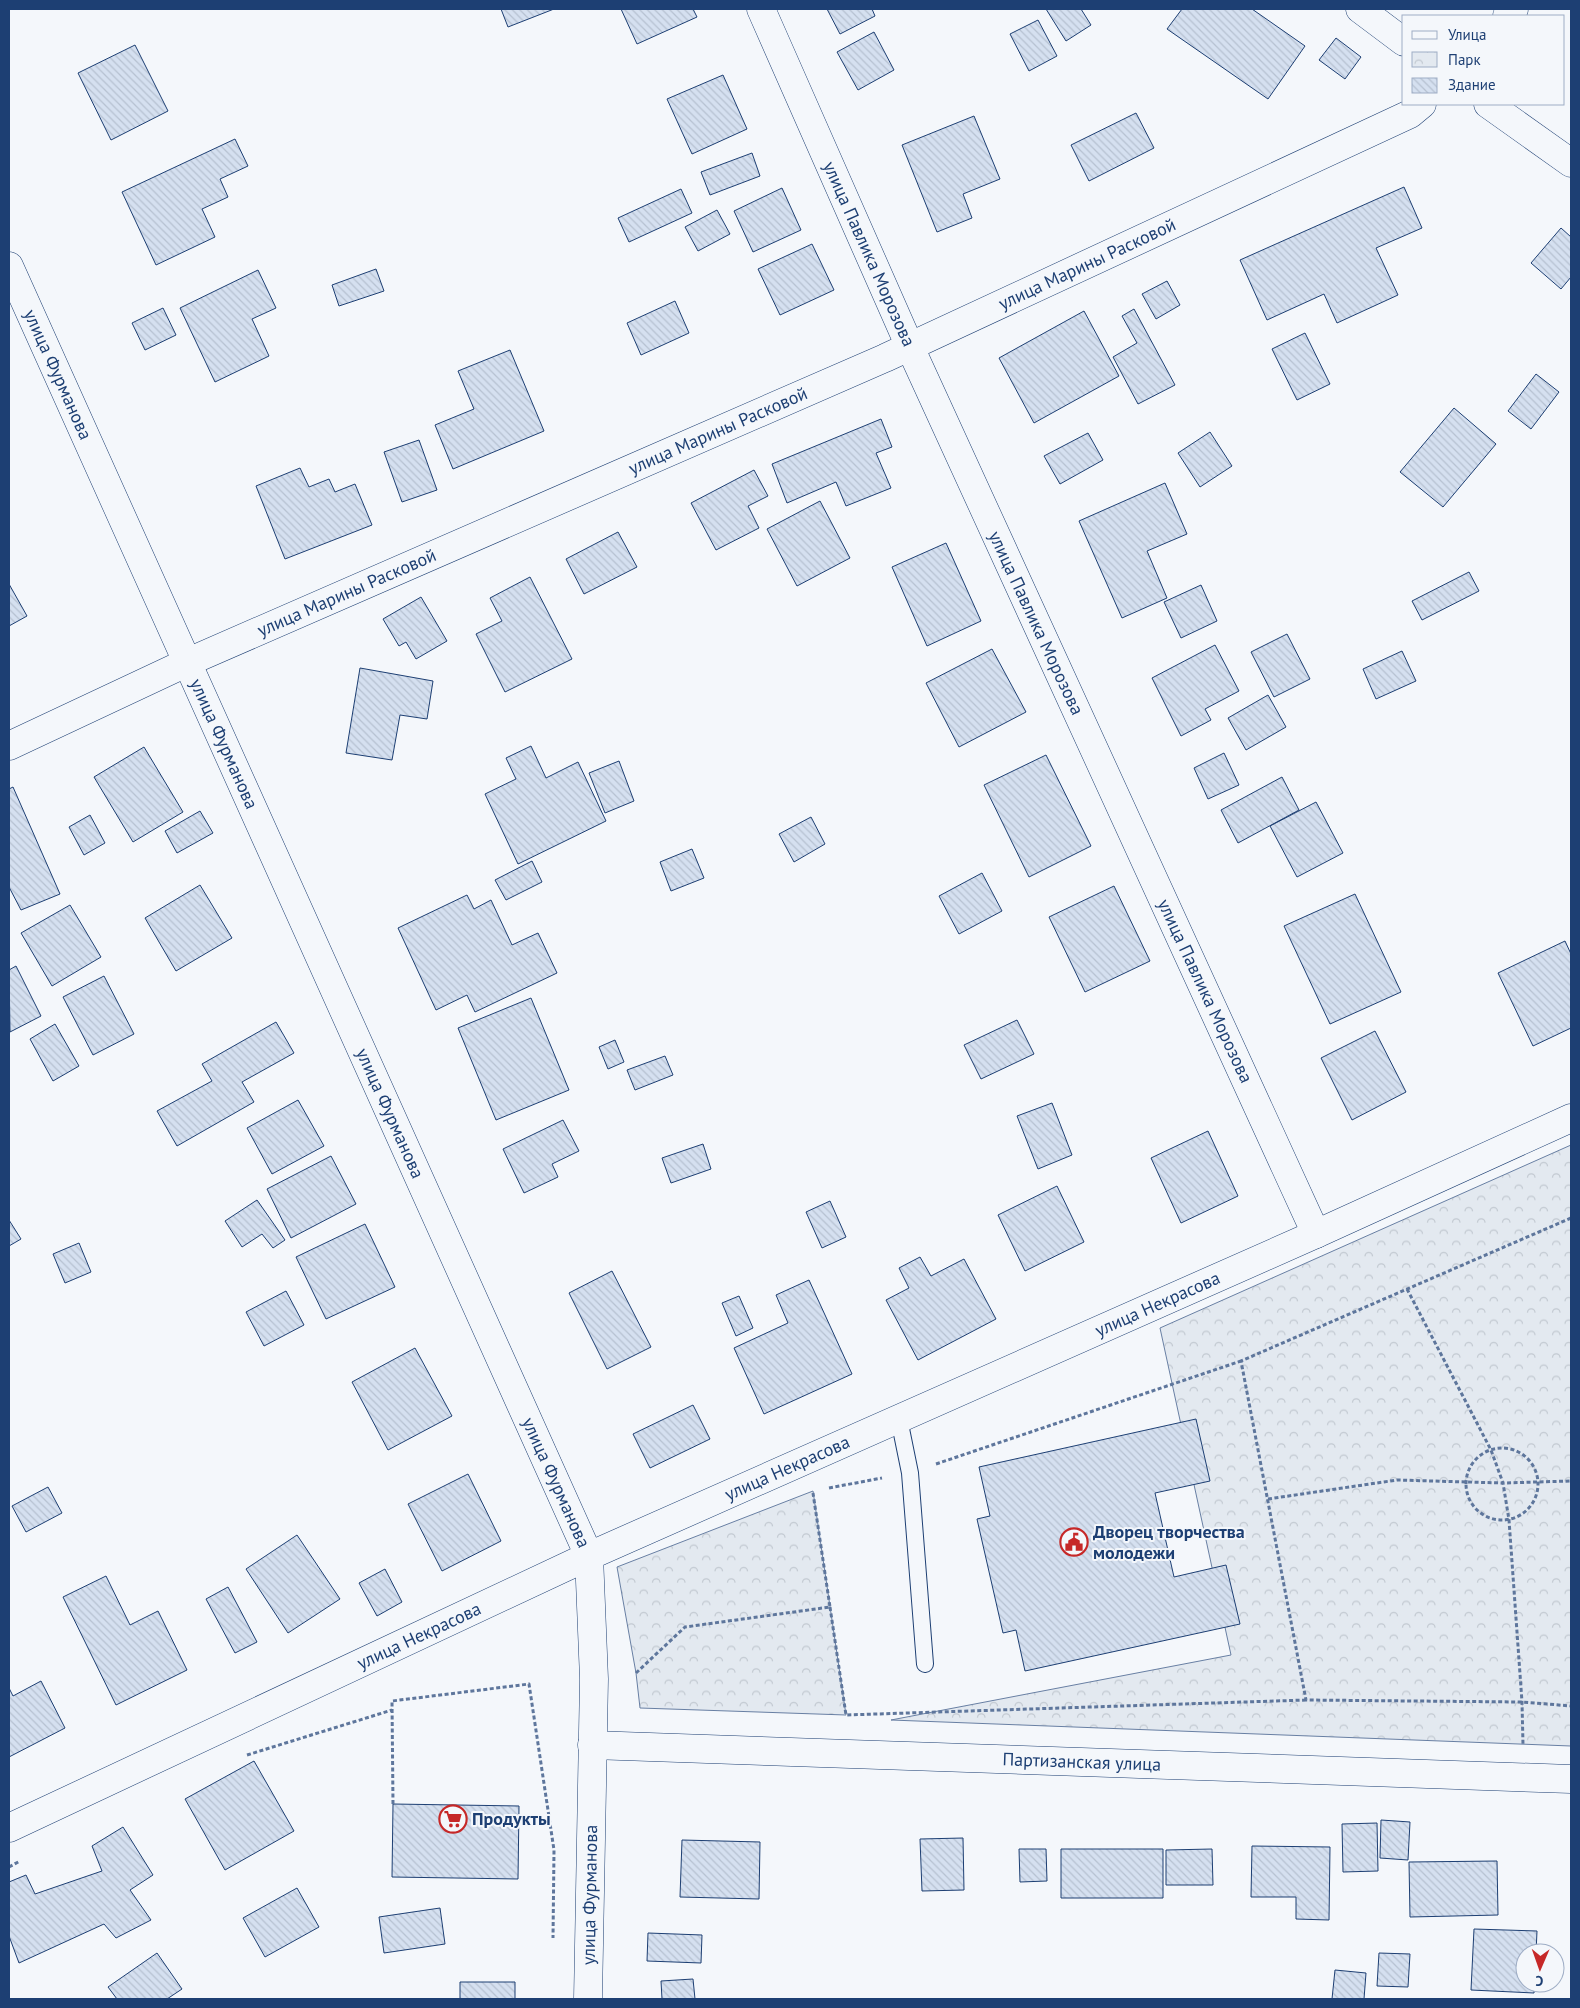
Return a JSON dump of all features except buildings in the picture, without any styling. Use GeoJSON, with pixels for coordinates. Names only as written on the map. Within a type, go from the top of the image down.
{"type":"FeatureCollection","features":[{"type":"Feature","properties":{"kind":"street","name":"улица Павлика Морозова"},"geometry":{"type":"LineString","coordinates":[[761,9],[910,347],[1316,1234]]}},
{"type":"Feature","properties":{"kind":"street"},"geometry":{"type":"LineString","coordinates":[[1360,9],[1402,40]]}},
{"type":"Feature","properties":{"kind":"street","name":"улица Марины Расковой"},"geometry":{"type":"LineString","coordinates":[[9,746],[188,662],[910,347],[1410,114],[1421,105]]}},
{"type":"Feature","properties":{"kind":"street"},"geometry":{"type":"LineString","coordinates":[[1489,105],[1571,162]]}},
{"type":"Feature","properties":{"kind":"street","name":"улица Фурманова"},"geometry":{"type":"LineString","coordinates":[[9,266],[589,1556],[594,1679],[588,1999]]}},
{"type":"Feature","properties":{"kind":"street","name":"улица Некрасова"},"geometry":{"type":"LineString","coordinates":[[9,1828],[589,1556],[1316,1234],[1571,1118]]}},
{"type":"Feature","properties":{"kind":"street","name":"Партизанская улица"},"geometry":{"type":"LineString","coordinates":[[592,1745],[1571,1778]]}},
{"type":"Feature","properties":{"kind":"lane"},"geometry":{"type":"LineString","coordinates":[[899,1419],[910,1473],[925,1664]]}},
{"type":"Feature","properties":{"kind":"path"},"geometry":{"type":"LineString","coordinates":[[1306,1700],[1241,1361],[1571,1218]]}},
{"type":"Feature","properties":{"kind":"path"},"geometry":{"type":"LineString","coordinates":[[1407,1290],[1490,1450],[1503,1483],[1509,1520],[1522,1702],[1523,1777]]}},
{"type":"Feature","properties":{"kind":"path"},"geometry":{"type":"LineString","coordinates":[[1501,1448],[1522,1454],[1530,1462],[1538,1481],[1537,1492],[1527,1510],[1509,1520],[1498,1521],[1477,1511],[1466,1492],[1465,1481],[1473,1462],[1490,1450],[1501,1448]]}},
{"type":"Feature","properties":{"kind":"path"},"geometry":{"type":"LineString","coordinates":[[1268,1498],[1396,1480],[1503,1483],[1571,1481]]}},
{"type":"Feature","properties":{"kind":"path"},"geometry":{"type":"LineString","coordinates":[[830,1607],[846,1715],[1306,1700],[1522,1702],[1571,1706]]}},
{"type":"Feature","properties":{"kind":"path"},"geometry":{"type":"LineString","coordinates":[[393,1804],[392,1701],[529,1684],[554,1850],[553,1940]]}},
{"type":"Feature","properties":{"kind":"path"},"geometry":{"type":"LineString","coordinates":[[238,1758],[392,1710]]}},
{"type":"Feature","properties":{"kind":"path"},"geometry":{"type":"LineString","coordinates":[[9,1867],[26,1858]]}},
{"type":"Feature","properties":{"kind":"green space"},"geometry":{"type":"Polygon","coordinates":[[[1571,1145],[1571,1746],[891,1720],[1231,1655],[1160,1328],[1571,1145]]]}},
{"type":"Feature","properties":{"kind":"green space"},"geometry":{"type":"Polygon","coordinates":[[[813,1491],[846,1715],[640,1708],[636,1673],[617,1567],[813,1491]]]}},
{"type":"Feature","properties":{"kind":"place","name":"Дворец творчества молодежи"},"geometry":{"type":"Point","coordinates":[1074,1542]}},
{"type":"Feature","properties":{"kind":"place","name":"Продукты"},"geometry":{"type":"Point","coordinates":[453,1819]}}]}
